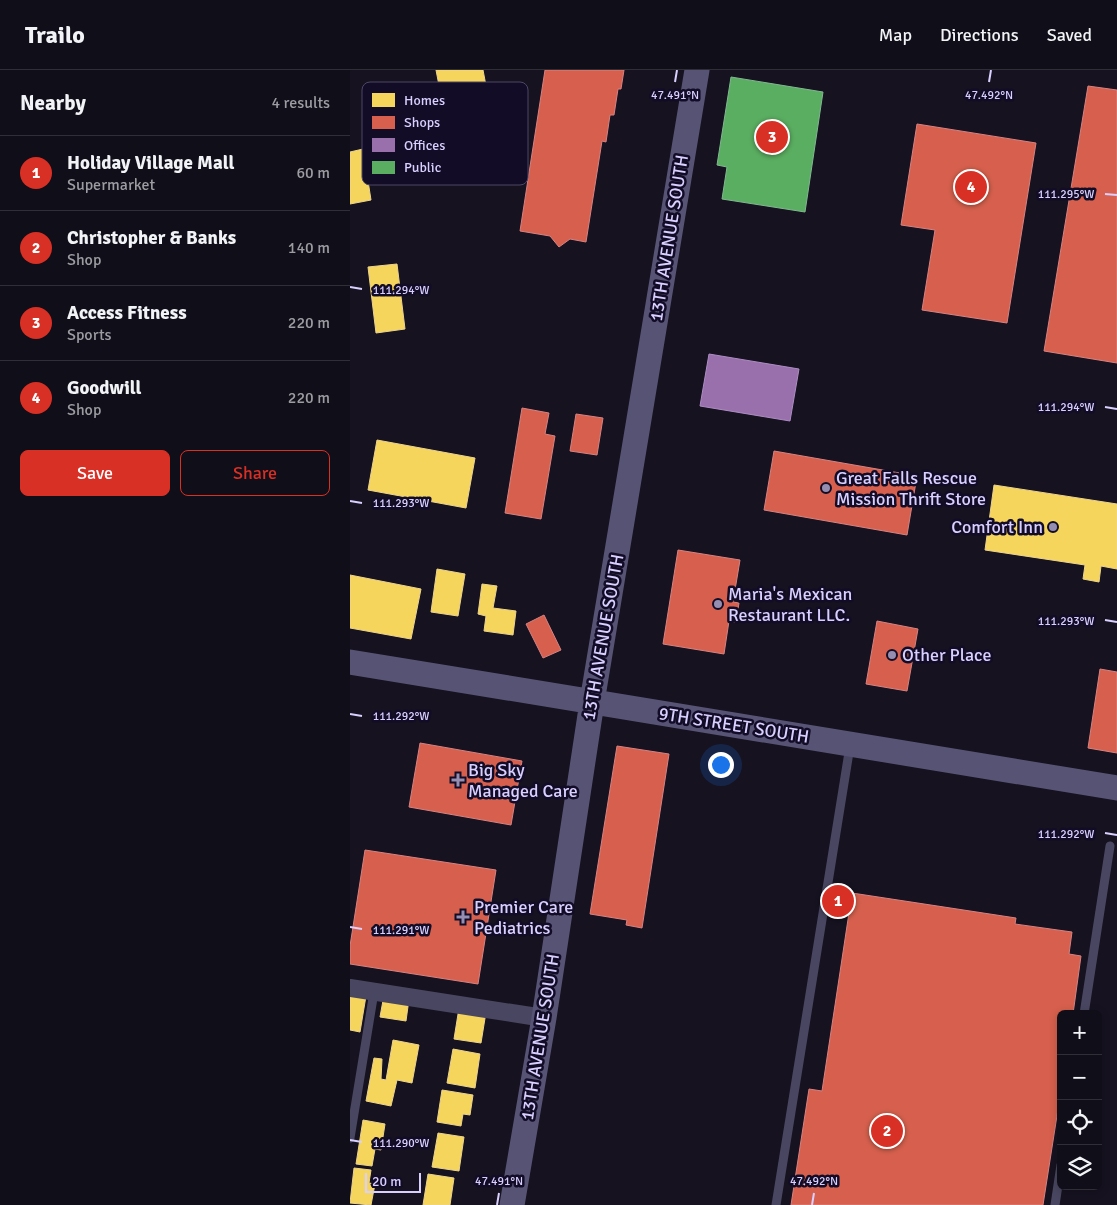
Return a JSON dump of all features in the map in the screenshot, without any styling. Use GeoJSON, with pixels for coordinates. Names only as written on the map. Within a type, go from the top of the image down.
{"type":"FeatureCollection","features":[{"type":"Feature","properties":{"kind":"street","name":"13TH AVENUE SOUTH"},"geometry":{"type":"LineString","coordinates":[[512,1205],[544,1018],[592,702],[697,70]]}},
{"type":"Feature","properties":{"kind":"street","name":"9TH STREET SOUTH"},"geometry":{"type":"LineString","coordinates":[[350,662],[1117,788]]}},
{"type":"Feature","properties":{"kind":"street"},"geometry":{"type":"LineString","coordinates":[[350,988],[544,1018]]}},
{"type":"Feature","properties":{"kind":"lane"},"geometry":{"type":"LineString","coordinates":[[776,1205],[850,744]]}},
{"type":"Feature","properties":{"kind":"lane"},"geometry":{"type":"LineString","coordinates":[[1085,1010],[1110,846]]}},
{"type":"Feature","properties":{"kind":"lane"},"geometry":{"type":"LineString","coordinates":[[350,1138],[374,992]]}},
{"type":"Feature","properties":{"kind":"lane"},"geometry":{"type":"LineString","coordinates":[[1055,1205],[1057,1190]]}},
{"type":"Feature","properties":{"kind":"building: Homes"},"geometry":{"type":"Polygon","coordinates":[[[436,70],[483,70],[485,82],[438,82],[436,70]]]}},
{"type":"Feature","properties":{"kind":"building: Homes"},"geometry":{"type":"Polygon","coordinates":[[[362,149],[362,185],[369,185],[371,200],[350,204],[350,152],[362,149]]]}},
{"type":"Feature","properties":{"kind":"building: Homes"},"geometry":{"type":"Polygon","coordinates":[[[397,264],[405,329],[376,333],[368,267],[397,264]]]}},
{"type":"Feature","properties":{"kind":"building: Homes"},"geometry":{"type":"Polygon","coordinates":[[[377,440],[475,458],[466,508],[368,490],[377,440]]]}},
{"type":"Feature","properties":{"kind":"building: Homes","name":"Comfort Inn"},"geometry":{"type":"Polygon","coordinates":[[[994,485],[1117,504],[1117,569],[1101,566],[1099,582],[1083,579],[1085,565],[985,550],[994,485]]]}},
{"type":"Feature","properties":{"kind":"building: Homes"},"geometry":{"type":"Polygon","coordinates":[[[437,569],[465,574],[458,616],[431,612],[437,569]]]}},
{"type":"Feature","properties":{"kind":"building: Homes"},"geometry":{"type":"Polygon","coordinates":[[[350,575],[421,589],[411,639],[350,628],[350,575]]]}},
{"type":"Feature","properties":{"kind":"building: Homes"},"geometry":{"type":"Polygon","coordinates":[[[482,584],[497,586],[493,608],[516,611],[513,635],[484,631],[486,616],[478,614],[482,584]]]}},
{"type":"Feature","properties":{"kind":"building: Homes"},"geometry":{"type":"Polygon","coordinates":[[[350,993],[366,996],[360,1032],[350,1030],[350,993]]]}},
{"type":"Feature","properties":{"kind":"building: Homes"},"geometry":{"type":"Polygon","coordinates":[[[384,995],[409,999],[406,1021],[380,1017],[384,995]]]}},
{"type":"Feature","properties":{"kind":"building: Homes"},"geometry":{"type":"Polygon","coordinates":[[[459,1008],[486,1012],[481,1043],[454,1039],[459,1008]]]}},
{"type":"Feature","properties":{"kind":"building: Homes"},"geometry":{"type":"Polygon","coordinates":[[[393,1040],[419,1045],[412,1083],[397,1080],[391,1106],[366,1101],[374,1058],[382,1059],[381,1079],[386,1080],[393,1040]]]}},
{"type":"Feature","properties":{"kind":"building: Homes"},"geometry":{"type":"Polygon","coordinates":[[[453,1049],[480,1054],[475,1088],[447,1083],[453,1049]]]}},
{"type":"Feature","properties":{"kind":"building: Homes"},"geometry":{"type":"Polygon","coordinates":[[[442,1090],[473,1095],[470,1115],[463,1114],[461,1126],[437,1122],[442,1090]]]}},
{"type":"Feature","properties":{"kind":"building: Homes"},"geometry":{"type":"Polygon","coordinates":[[[363,1120],[385,1124],[381,1150],[375,1149],[372,1166],[356,1164],[363,1120]]]}},
{"type":"Feature","properties":{"kind":"building: Homes"},"geometry":{"type":"Polygon","coordinates":[[[438,1133],[464,1137],[459,1171],[432,1167],[438,1133]]]}},
{"type":"Feature","properties":{"kind":"building: Homes"},"geometry":{"type":"Polygon","coordinates":[[[354,1168],[371,1170],[369,1183],[375,1184],[371,1205],[350,1203],[354,1168]]]}},
{"type":"Feature","properties":{"kind":"building: Homes"},"geometry":{"type":"Polygon","coordinates":[[[428,1174],[454,1178],[450,1205],[423,1205],[428,1174]]]}},
{"type":"Feature","properties":{"kind":"building: Shops"},"geometry":{"type":"Polygon","coordinates":[[[545,70],[624,70],[621,89],[618,89],[614,115],[610,115],[606,142],[602,141],[586,242],[570,239],[559,247],[550,236],[520,231],[545,70]]]}},
{"type":"Feature","properties":{"kind":"building: Shops"},"geometry":{"type":"Polygon","coordinates":[[[1088,86],[1117,90],[1117,363],[1044,351],[1088,86]]]}},
{"type":"Feature","properties":{"kind":"building: Shops"},"geometry":{"type":"Polygon","coordinates":[[[917,124],[1036,143],[1007,323],[922,310],[935,230],[901,225],[917,124]]]}},
{"type":"Feature","properties":{"kind":"building: Shops"},"geometry":{"type":"Polygon","coordinates":[[[522,408],[549,413],[545,434],[555,436],[541,519],[505,513],[522,408]]]}},
{"type":"Feature","properties":{"kind":"building: Shops"},"geometry":{"type":"Polygon","coordinates":[[[576,414],[603,418],[597,455],[570,451],[576,414]]]}},
{"type":"Feature","properties":{"kind":"building: Shops"},"geometry":{"type":"Polygon","coordinates":[[[774,451],[917,476],[907,535],[764,510],[774,451]]]}},
{"type":"Feature","properties":{"kind":"building: Shops"},"geometry":{"type":"Polygon","coordinates":[[[678,550],[740,560],[733,602],[739,603],[736,622],[729,621],[724,654],[663,644],[678,550]]]}},
{"type":"Feature","properties":{"kind":"building: Shops"},"geometry":{"type":"Polygon","coordinates":[[[544,615],[561,650],[543,658],[526,624],[544,615]]]}},
{"type":"Feature","properties":{"kind":"building: Shops"},"geometry":{"type":"Polygon","coordinates":[[[877,621],[918,629],[907,691],[866,684],[877,621]]]}},
{"type":"Feature","properties":{"kind":"building: Shops"},"geometry":{"type":"Polygon","coordinates":[[[1100,669],[1117,672],[1117,753],[1088,748],[1100,669]]]}},
{"type":"Feature","properties":{"kind":"building: Shops"},"geometry":{"type":"Polygon","coordinates":[[[420,743],[522,761],[511,825],[409,807],[420,743]]]}},
{"type":"Feature","properties":{"kind":"building: Shops"},"geometry":{"type":"Polygon","coordinates":[[[617,746],[669,754],[642,928],[626,925],[627,920],[590,914],[617,746]]]}},
{"type":"Feature","properties":{"kind":"building: Shops"},"geometry":{"type":"Polygon","coordinates":[[[365,850],[496,870],[478,984],[350,964],[350,946],[365,850]]]}},
{"type":"Feature","properties":{"kind":"building: Shops"},"geometry":{"type":"Polygon","coordinates":[[[852,893],[1016,918],[1015,924],[1072,932],[1069,954],[1081,956],[1074,1010],[1057,1010],[1057,1116],[1043,1205],[791,1205],[809,1089],[822,1091],[852,893]]]}},
{"type":"Feature","properties":{"kind":"building: Offices"},"geometry":{"type":"Polygon","coordinates":[[[709,354],[799,369],[790,421],[700,406],[709,354]]]}},
{"type":"Feature","properties":{"kind":"building: Public"},"geometry":{"type":"Polygon","coordinates":[[[731,77],[823,92],[805,212],[722,199],[727,167],[717,165],[731,77]]]}},
{"type":"Feature","properties":{"kind":"place","name":"Access Fitness"},"geometry":{"type":"Point","coordinates":[772,137]}},
{"type":"Feature","properties":{"kind":"place","name":"Goodwill"},"geometry":{"type":"Point","coordinates":[971,187]}},
{"type":"Feature","properties":{"kind":"place","name":"Great Falls Rescue Mission Thrift Store"},"geometry":{"type":"Point","coordinates":[826,488]}},
{"type":"Feature","properties":{"kind":"place","name":"Comfort Inn"},"geometry":{"type":"Point","coordinates":[1053,527]}},
{"type":"Feature","properties":{"kind":"place","name":"Maria's Mexican Restaurant LLC."},"geometry":{"type":"Point","coordinates":[718,604]}},
{"type":"Feature","properties":{"kind":"place","name":"Other Place"},"geometry":{"type":"Point","coordinates":[892,655]}},
{"type":"Feature","properties":{"kind":"place","name":"Big Sky Managed Care"},"geometry":{"type":"Point","coordinates":[458,780]}},
{"type":"Feature","properties":{"kind":"place","name":"Holiday Village Mall"},"geometry":{"type":"Point","coordinates":[838,901]}},
{"type":"Feature","properties":{"kind":"place","name":"Premier Care Pediatrics"},"geometry":{"type":"Point","coordinates":[463,917]}},
{"type":"Feature","properties":{"kind":"place","name":"Christopher & Banks"},"geometry":{"type":"Point","coordinates":[887,1131]}}]}
